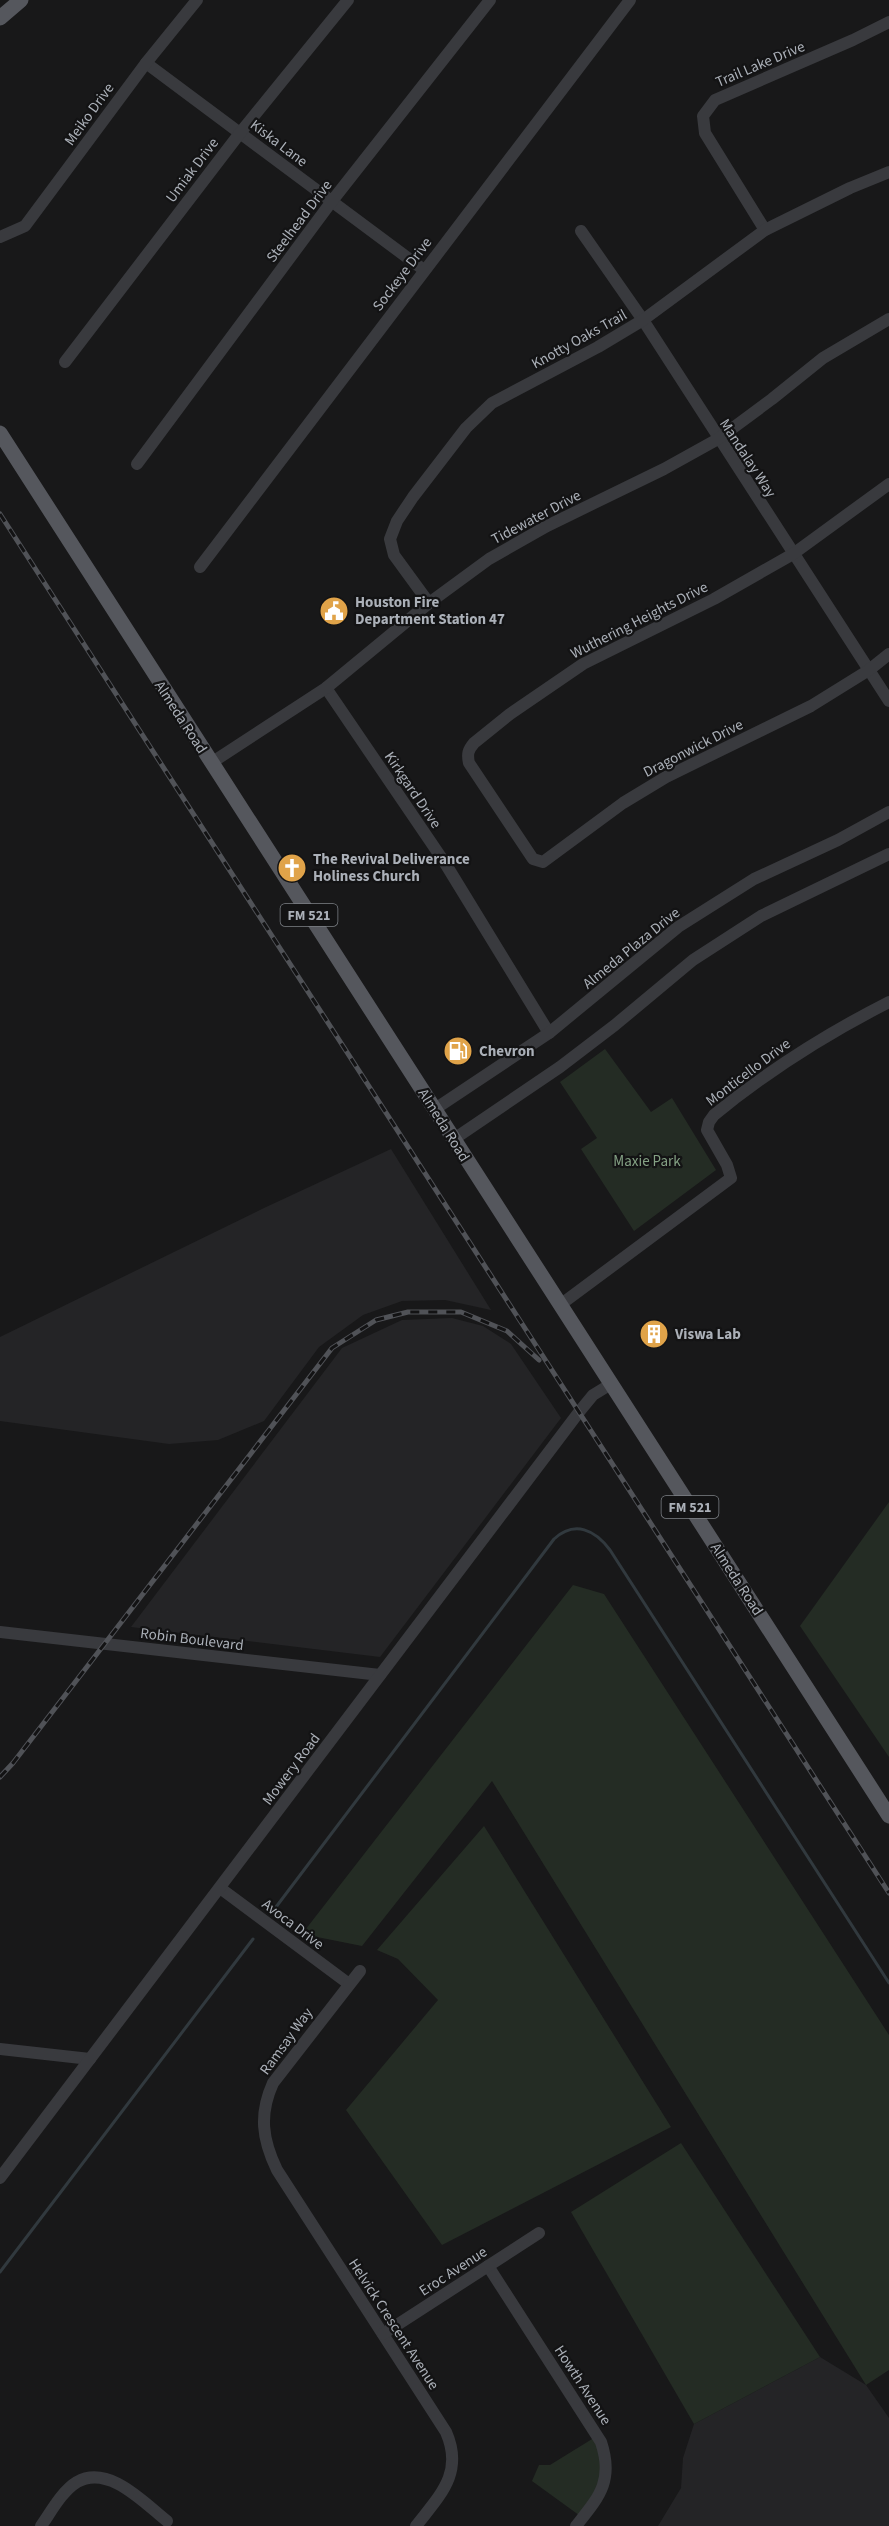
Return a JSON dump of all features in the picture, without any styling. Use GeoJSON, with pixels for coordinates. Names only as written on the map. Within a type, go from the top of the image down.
{"type":"FeatureCollection","features":[{"type":"Feature","properties":{"kind":"main road","name":"Almeda Road"},"geometry":{"type":"LineString","coordinates":[[0,433],[889,1816]]}},
{"type":"Feature","properties":{"kind":"street","name":"Meiko Drive"},"geometry":{"type":"LineString","coordinates":[[0,237],[25,226],[146,63],[196,0]]}},
{"type":"Feature","properties":{"kind":"street","name":"Umiak Drive"},"geometry":{"type":"LineString","coordinates":[[65,362],[240,133],[348,0]]}},
{"type":"Feature","properties":{"kind":"street","name":"Steelhead Drive"},"geometry":{"type":"LineString","coordinates":[[137,464],[332,201],[490,0]]}},
{"type":"Feature","properties":{"kind":"street","name":"Sockeye Drive"},"geometry":{"type":"LineString","coordinates":[[200,567],[630,0]]}},
{"type":"Feature","properties":{"kind":"street","name":"Trail Lake Drive"},"geometry":{"type":"LineString","coordinates":[[765,230],[705,133],[703,116],[715,100],[853,40],[889,21]]}},
{"type":"Feature","properties":{"kind":"street","name":"Kiska Lane"},"geometry":{"type":"LineString","coordinates":[[146,63],[424,270]]}},
{"type":"Feature","properties":{"kind":"street","name":"Knotty Oaks Trail"},"geometry":{"type":"LineString","coordinates":[[429,603],[394,555],[390,538],[397,521],[413,496],[466,428],[492,402],[598,347],[643,320],[765,230],[850,188],[889,172]]}},
{"type":"Feature","properties":{"kind":"street","name":"Mandalay Way"},"geometry":{"type":"LineString","coordinates":[[581,231],[643,320],[889,701]]}},
{"type":"Feature","properties":{"kind":"street","name":"Tidewater Drive"},"geometry":{"type":"LineString","coordinates":[[211,763],[326,688],[429,603],[489,559],[547,526],[664,469],[718,439],[823,358],[889,319]]}},
{"type":"Feature","properties":{"kind":"street","name":"Wuthering Heights Drive"},"geometry":{"type":"LineString","coordinates":[[521,842],[469,763],[468,750],[474,743],[510,714],[583,664],[714,599],[793,554],[889,484]]}},
{"type":"Feature","properties":{"kind":"street","name":"Dragonwick Drive"},"geometry":{"type":"LineString","coordinates":[[521,842],[533,859],[543,862],[623,803],[666,777],[811,706],[869,670],[889,654]]}},
{"type":"Feature","properties":{"kind":"street","name":"Kirkgard Drive"},"geometry":{"type":"LineString","coordinates":[[326,688],[445,863],[549,1033]]}},
{"type":"Feature","properties":{"kind":"street","name":"Almeda Plaza Drive"},"geometry":{"type":"LineString","coordinates":[[435,1109],[549,1033],[678,927],[754,879],[838,840],[889,812]]}},
{"type":"Feature","properties":{"kind":"street"},"geometry":{"type":"LineString","coordinates":[[454,1139],[560,1067],[693,960],[760,916],[889,854]]}},
{"type":"Feature","properties":{"kind":"street","name":"Monticello Drive"},"geometry":{"type":"LineString","coordinates":[[560,1305],[731,1178],[727,1165],[707,1130],[714,1115],[783,1062],[836,1028],[889,1002]]}},
{"type":"Feature","properties":{"kind":"street","name":"Mowery Road"},"geometry":{"type":"LineString","coordinates":[[0,2178],[579,1412],[593,1395],[611,1384]]}},
{"type":"Feature","properties":{"kind":"street","name":"Robin Boulevard"},"geometry":{"type":"LineString","coordinates":[[0,1632],[380,1676]]}},
{"type":"Feature","properties":{"kind":"street","name":"Avoca Drive"},"geometry":{"type":"LineString","coordinates":[[220,1888],[349,1984]]}},
{"type":"Feature","properties":{"kind":"street","name":"Ramsay Way"},"geometry":{"type":"LineString","coordinates":[[264,2141],[264,2111],[273,2083],[360,1971]]}},
{"type":"Feature","properties":{"kind":"street"},"geometry":{"type":"LineString","coordinates":[[0,2049],[90,2059]]}},
{"type":"Feature","properties":{"kind":"street","name":"Helvick Crescent Avenue"},"geometry":{"type":"LineString","coordinates":[[264,2141],[277,2170],[446,2432],[451,2444],[453,2456],[449,2480],[416,2526]]}},
{"type":"Feature","properties":{"kind":"street","name":"Eroc Avenue"},"geometry":{"type":"LineString","coordinates":[[383,2334],[540,2233]]}},
{"type":"Feature","properties":{"kind":"street","name":"Howth Avenue"},"geometry":{"type":"LineString","coordinates":[[488,2266],[601,2442],[606,2461],[604,2486],[576,2526]]}},
{"type":"Feature","properties":{"kind":"street"},"geometry":{"type":"LineString","coordinates":[[41,2526],[67,2491],[77,2482],[92,2477],[105,2478],[117,2484],[167,2521]]}},
{"type":"Feature","properties":{"kind":"shaded area"},"geometry":{"type":"Polygon","coordinates":[[[391,1149],[491,1310],[445,1300],[402,1301],[363,1315],[319,1347],[264,1421],[218,1440],[169,1444],[0,1421],[0,1337],[264,1208],[391,1149]]]}},
{"type":"Feature","properties":{"kind":"shaded area"},"geometry":{"type":"Polygon","coordinates":[[[452,1318],[483,1326],[511,1344],[561,1418],[380,1657],[131,1627],[342,1348],[402,1320],[452,1318]]]}},
{"type":"Feature","properties":{"kind":"shaded area"},"geometry":{"type":"Polygon","coordinates":[[[820,2357],[866,2385],[889,2418],[889,2526],[658,2526],[681,2488],[683,2458],[694,2424],[820,2357]]]}},
{"type":"Feature","properties":{"kind":"green space","name":"Maxie Park"},"geometry":{"type":"Polygon","coordinates":[[[605,1049],[651,1112],[672,1098],[716,1170],[634,1231],[581,1149],[597,1138],[560,1082],[605,1049]]]}},
{"type":"Feature","properties":{"kind":"green space"},"geometry":{"type":"Polygon","coordinates":[[[889,1502],[889,1757],[800,1626],[889,1502]]]}},
{"type":"Feature","properties":{"kind":"green space"},"geometry":{"type":"Polygon","coordinates":[[[573,1585],[604,1594],[889,2035],[889,2370],[866,2385],[492,1781],[362,1946],[302,1934],[573,1585]]]}},
{"type":"Feature","properties":{"kind":"green space"},"geometry":{"type":"Polygon","coordinates":[[[484,1826],[671,2127],[442,2245],[346,2110],[438,2000],[398,1959],[377,1950],[484,1826]]]}},
{"type":"Feature","properties":{"kind":"green space"},"geometry":{"type":"Polygon","coordinates":[[[681,2143],[820,2357],[694,2424],[571,2212],[681,2143]]]}},
{"type":"Feature","properties":{"kind":"green space"},"geometry":{"type":"Polygon","coordinates":[[[597,2436],[606,2469],[583,2518],[532,2481],[539,2465],[550,2465],[597,2436]]]}},
{"type":"Feature","properties":{"kind":"waterway"},"geometry":{"type":"LineString","coordinates":[[276,1907],[554,1539],[562,1533],[577,1529],[598,1537],[610,1550],[889,1983]]}},
{"type":"Feature","properties":{"kind":"waterway"},"geometry":{"type":"LineString","coordinates":[[0,2272],[253,1939]]}},
{"type":"Feature","properties":{"kind":"railway"},"geometry":{"type":"LineString","coordinates":[[0,514],[889,1893]]}},
{"type":"Feature","properties":{"kind":"railway"},"geometry":{"type":"LineString","coordinates":[[0,1777],[332,1348],[376,1320],[408,1312],[461,1312],[507,1331],[539,1360]]}},
{"type":"Feature","properties":{"kind":"place","name":"Houston Fire Department Station 47"},"geometry":{"type":"Point","coordinates":[334,611]}},
{"type":"Feature","properties":{"kind":"place","name":"The Revival Deliverance Holiness Church"},"geometry":{"type":"Point","coordinates":[292,868]}},
{"type":"Feature","properties":{"kind":"place","name":"Chevron"},"geometry":{"type":"Point","coordinates":[458,1051]}},
{"type":"Feature","properties":{"kind":"place","name":"Viswa Lab"},"geometry":{"type":"Point","coordinates":[654,1334]}}]}
